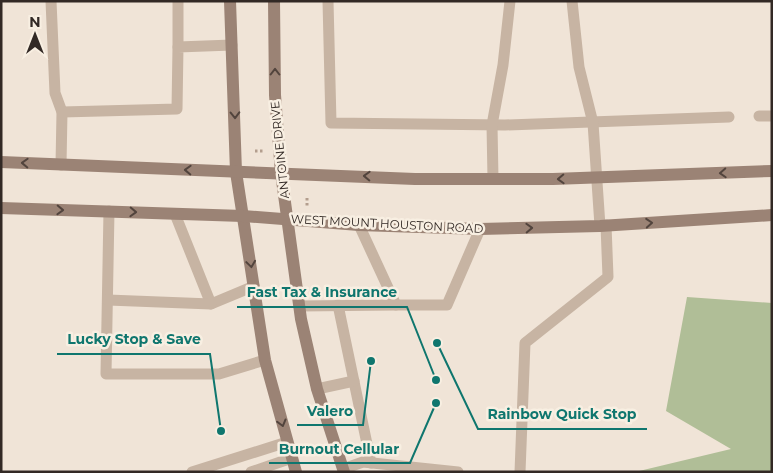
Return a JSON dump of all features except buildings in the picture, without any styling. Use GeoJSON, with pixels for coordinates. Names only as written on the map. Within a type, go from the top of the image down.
{"type":"FeatureCollection","features":[{"type":"Feature","properties":{"kind":"main road"},"geometry":{"type":"LineString","coordinates":[[230,1],[236,172],[265,360],[296,472]]}},
{"type":"Feature","properties":{"kind":"main road","name":"ANTOINE DRIVE"},"geometry":{"type":"LineString","coordinates":[[274,1],[275,95],[281,173],[300,306],[317,389],[343,470]]}},
{"type":"Feature","properties":{"kind":"main road"},"geometry":{"type":"LineString","coordinates":[[1,162],[236,172],[493,179],[596,178],[772,170]]}},
{"type":"Feature","properties":{"kind":"main road","name":"WEST MOUNT HOUSTON ROAD"},"geometry":{"type":"LineString","coordinates":[[1,208],[243,216],[358,225],[480,229],[603,226],[772,215]]}},
{"type":"Feature","properties":{"kind":"lane"},"geometry":{"type":"LineString","coordinates":[[51,1],[55,93],[62,112],[61,165]]}},
{"type":"Feature","properties":{"kind":"lane"},"geometry":{"type":"LineString","coordinates":[[62,112],[177,109],[178,1]]}},
{"type":"Feature","properties":{"kind":"lane"},"geometry":{"type":"LineString","coordinates":[[328,1],[331,123],[492,125],[593,123],[729,116]]}},
{"type":"Feature","properties":{"kind":"lane"},"geometry":{"type":"LineString","coordinates":[[493,179],[492,125],[510,1]]}},
{"type":"Feature","properties":{"kind":"lane"},"geometry":{"type":"LineString","coordinates":[[520,472],[525,342],[608,277],[596,178],[593,123],[579,67],[572,1]]}},
{"type":"Feature","properties":{"kind":"lane"},"geometry":{"type":"LineString","coordinates":[[178,47],[232,45]]}},
{"type":"Feature","properties":{"kind":"lane"},"geometry":{"type":"LineString","coordinates":[[759,116],[772,116]]}},
{"type":"Feature","properties":{"kind":"lane"},"geometry":{"type":"LineString","coordinates":[[110,211],[106,374],[219,374],[265,360]]}},
{"type":"Feature","properties":{"kind":"lane"},"geometry":{"type":"LineString","coordinates":[[175,214],[211,304]]}},
{"type":"Feature","properties":{"kind":"lane"},"geometry":{"type":"LineString","coordinates":[[358,225],[396,305]]}},
{"type":"Feature","properties":{"kind":"lane"},"geometry":{"type":"LineString","coordinates":[[300,306],[447,305],[480,229]]}},
{"type":"Feature","properties":{"kind":"lane"},"geometry":{"type":"LineString","coordinates":[[108,300],[211,304],[254,286]]}},
{"type":"Feature","properties":{"kind":"lane"},"geometry":{"type":"LineString","coordinates":[[338,306],[371,464]]}},
{"type":"Feature","properties":{"kind":"lane"},"geometry":{"type":"LineString","coordinates":[[317,389],[354,381]]}},
{"type":"Feature","properties":{"kind":"lane"},"geometry":{"type":"LineString","coordinates":[[192,472],[287,442]]}},
{"type":"Feature","properties":{"kind":"lane"},"geometry":{"type":"LineString","coordinates":[[251,472],[292,458]]}},
{"type":"Feature","properties":{"kind":"lane"},"geometry":{"type":"LineString","coordinates":[[343,470],[363,462],[458,472]]}},
{"type":"Feature","properties":{"kind":"path"},"geometry":{"type":"LineString","coordinates":[[255,151],[264,151]]}},
{"type":"Feature","properties":{"kind":"path"},"geometry":{"type":"LineString","coordinates":[[307,198],[307,206]]}},
{"type":"Feature","properties":{"kind":"green space"},"geometry":{"type":"Polygon","coordinates":[[[687,297],[772,303],[772,472],[635,472],[731,449],[666,411],[687,297]]]}},
{"type":"Feature","properties":{"kind":"place","name":"Rainbow Quick Stop"},"geometry":{"type":"Point","coordinates":[437,343]}},
{"type":"Feature","properties":{"kind":"place","name":"Valero"},"geometry":{"type":"Point","coordinates":[371,361]}},
{"type":"Feature","properties":{"kind":"place","name":"Fast Tax & Insurance"},"geometry":{"type":"Point","coordinates":[436,380]}},
{"type":"Feature","properties":{"kind":"place","name":"Burnout Cellular"},"geometry":{"type":"Point","coordinates":[436,403]}},
{"type":"Feature","properties":{"kind":"place","name":"Lucky Stop & Save"},"geometry":{"type":"Point","coordinates":[221,431]}}]}
